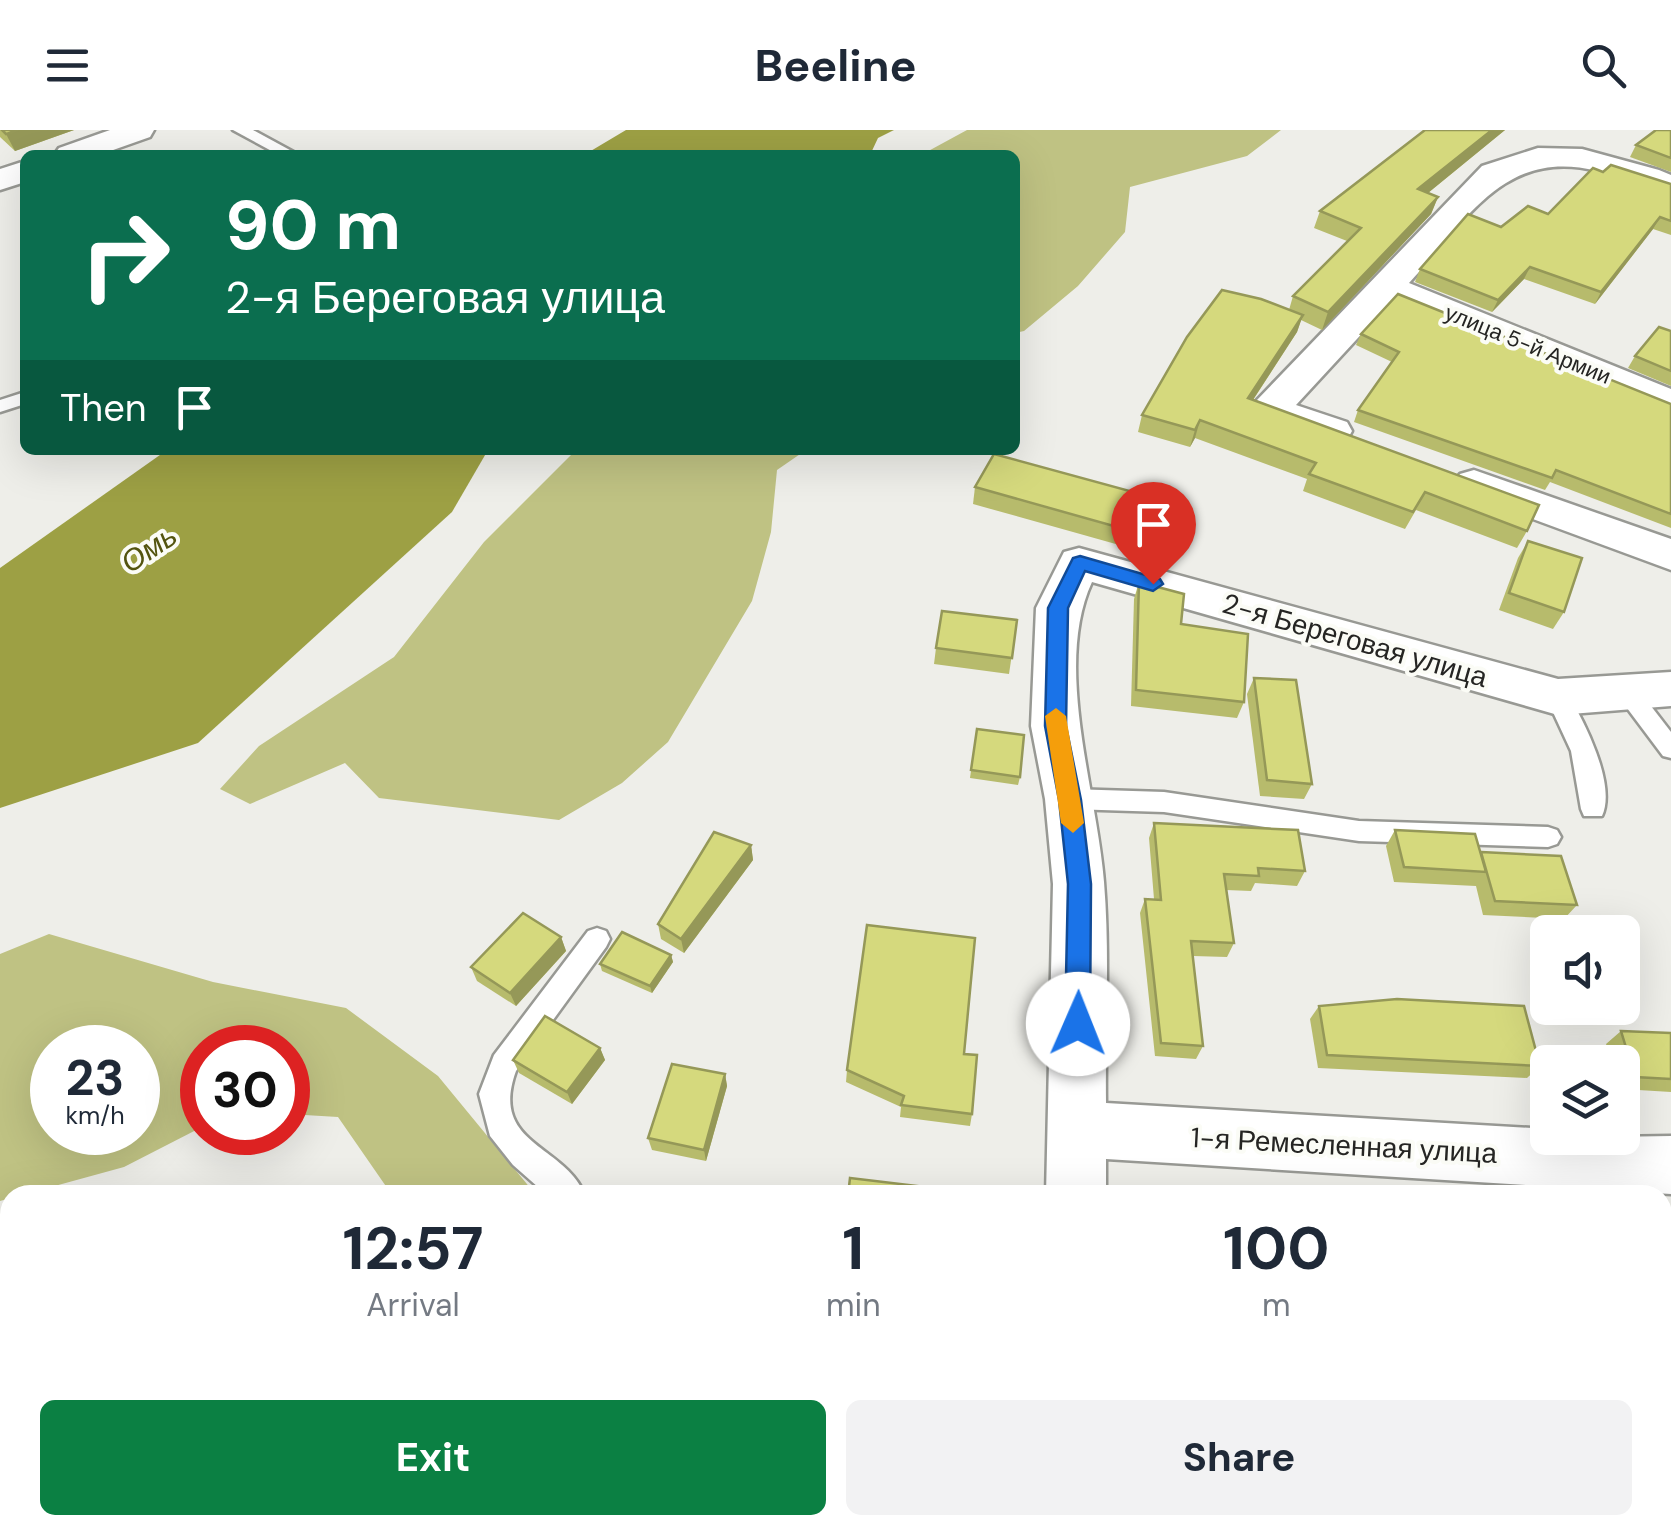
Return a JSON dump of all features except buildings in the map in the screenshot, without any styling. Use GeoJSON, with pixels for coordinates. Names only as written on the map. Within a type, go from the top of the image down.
{"type":"FeatureCollection","features":[{"type":"Feature","properties":{"kind":"street"},"geometry":{"type":"LineString","coordinates":[[84,150],[139,130]]}},
{"type":"Feature","properties":{"kind":"street"},"geometry":{"type":"LineString","coordinates":[[1362,442],[1271,408],[1493,173],[1519,159],[1550,154],[1590,157],[1671,186]]}},
{"type":"Feature","properties":{"kind":"street","name":"улица 5-й Армии"},"geometry":{"type":"LineString","coordinates":[[1384,285],[1671,403]]}},
{"type":"Feature","properties":{"kind":"street"},"geometry":{"type":"LineString","coordinates":[[1435,468],[1671,554]]}},
{"type":"Feature","properties":{"kind":"street","name":"2-я Береговая улица"},"geometry":{"type":"LineString","coordinates":[[1076,1185],[1079,884],[1070,800],[1056,726],[1058,608],[1080,563],[1558,697],[1650,692]]}},
{"type":"Feature","properties":{"kind":"street","name":"1-я Ремесленная улица"},"geometry":{"type":"LineString","coordinates":[[1076,1129],[1671,1165]]}},
{"type":"Feature","properties":{"kind":"lane"},"geometry":{"type":"LineString","coordinates":[[240,130],[281,150]]}},
{"type":"Feature","properties":{"kind":"lane"},"geometry":{"type":"LineString","coordinates":[[1650,692],[1671,749]]}},
{"type":"Feature","properties":{"kind":"lane"},"geometry":{"type":"LineString","coordinates":[[1558,697],[1580,733],[1591,771],[1593,808]]}},
{"type":"Feature","properties":{"kind":"lane"},"geometry":{"type":"LineString","coordinates":[[1070,800],[1164,802],[1360,831],[1548,837]]}},
{"type":"Feature","properties":{"kind":"lane"},"geometry":{"type":"LineString","coordinates":[[559,1185],[523,1154],[500,1126],[492,1094],[504,1064],[597,940]]}},
{"type":"Feature","properties":{"kind":"green space"},"geometry":{"type":"Polygon","coordinates":[[[967,130],[1281,130],[1247,156],[1130,187],[1125,232],[1078,286],[1020,332],[1020,150],[930,150],[967,130]]]}},
{"type":"Feature","properties":{"kind":"green space"},"geometry":{"type":"Polygon","coordinates":[[[571,455],[799,455],[777,470],[771,532],[752,601],[668,742],[622,783],[559,820],[379,798],[345,763],[250,804],[220,789],[259,746],[394,657],[484,542],[571,455]]]}},
{"type":"Feature","properties":{"kind":"green space"},"geometry":{"type":"Polygon","coordinates":[[[49,934],[213,982],[346,1008],[438,1076],[528,1185],[385,1185],[338,1117],[310,1115],[310,1025],[180,1025],[180,1138],[160,1149],[160,1025],[30,1025],[30,1155],[147,1155],[124,1167],[58,1185],[0,1185],[0,954],[49,934]]]}},
{"type":"Feature","properties":{"kind":"water"},"geometry":{"type":"Polygon","coordinates":[[[626,130],[894,130],[878,138],[872,150],[592,150],[626,130]]]}},
{"type":"Feature","properties":{"kind":"water","name":"Омь"},"geometry":{"type":"Polygon","coordinates":[[[160,455],[485,455],[452,512],[198,743],[0,808],[0,568],[160,455]]]}},
{"type":"Feature","properties":{"kind":"slow traffic"},"geometry":{"type":"LineString","coordinates":[[1056,716],[1073,823]]}},
{"type":"Feature","properties":{"kind":"route"},"geometry":{"type":"LineString","coordinates":[[1078,1024],[1079,884],[1070,800],[1056,726],[1058,608],[1080,563],[1153,584]]}}]}
